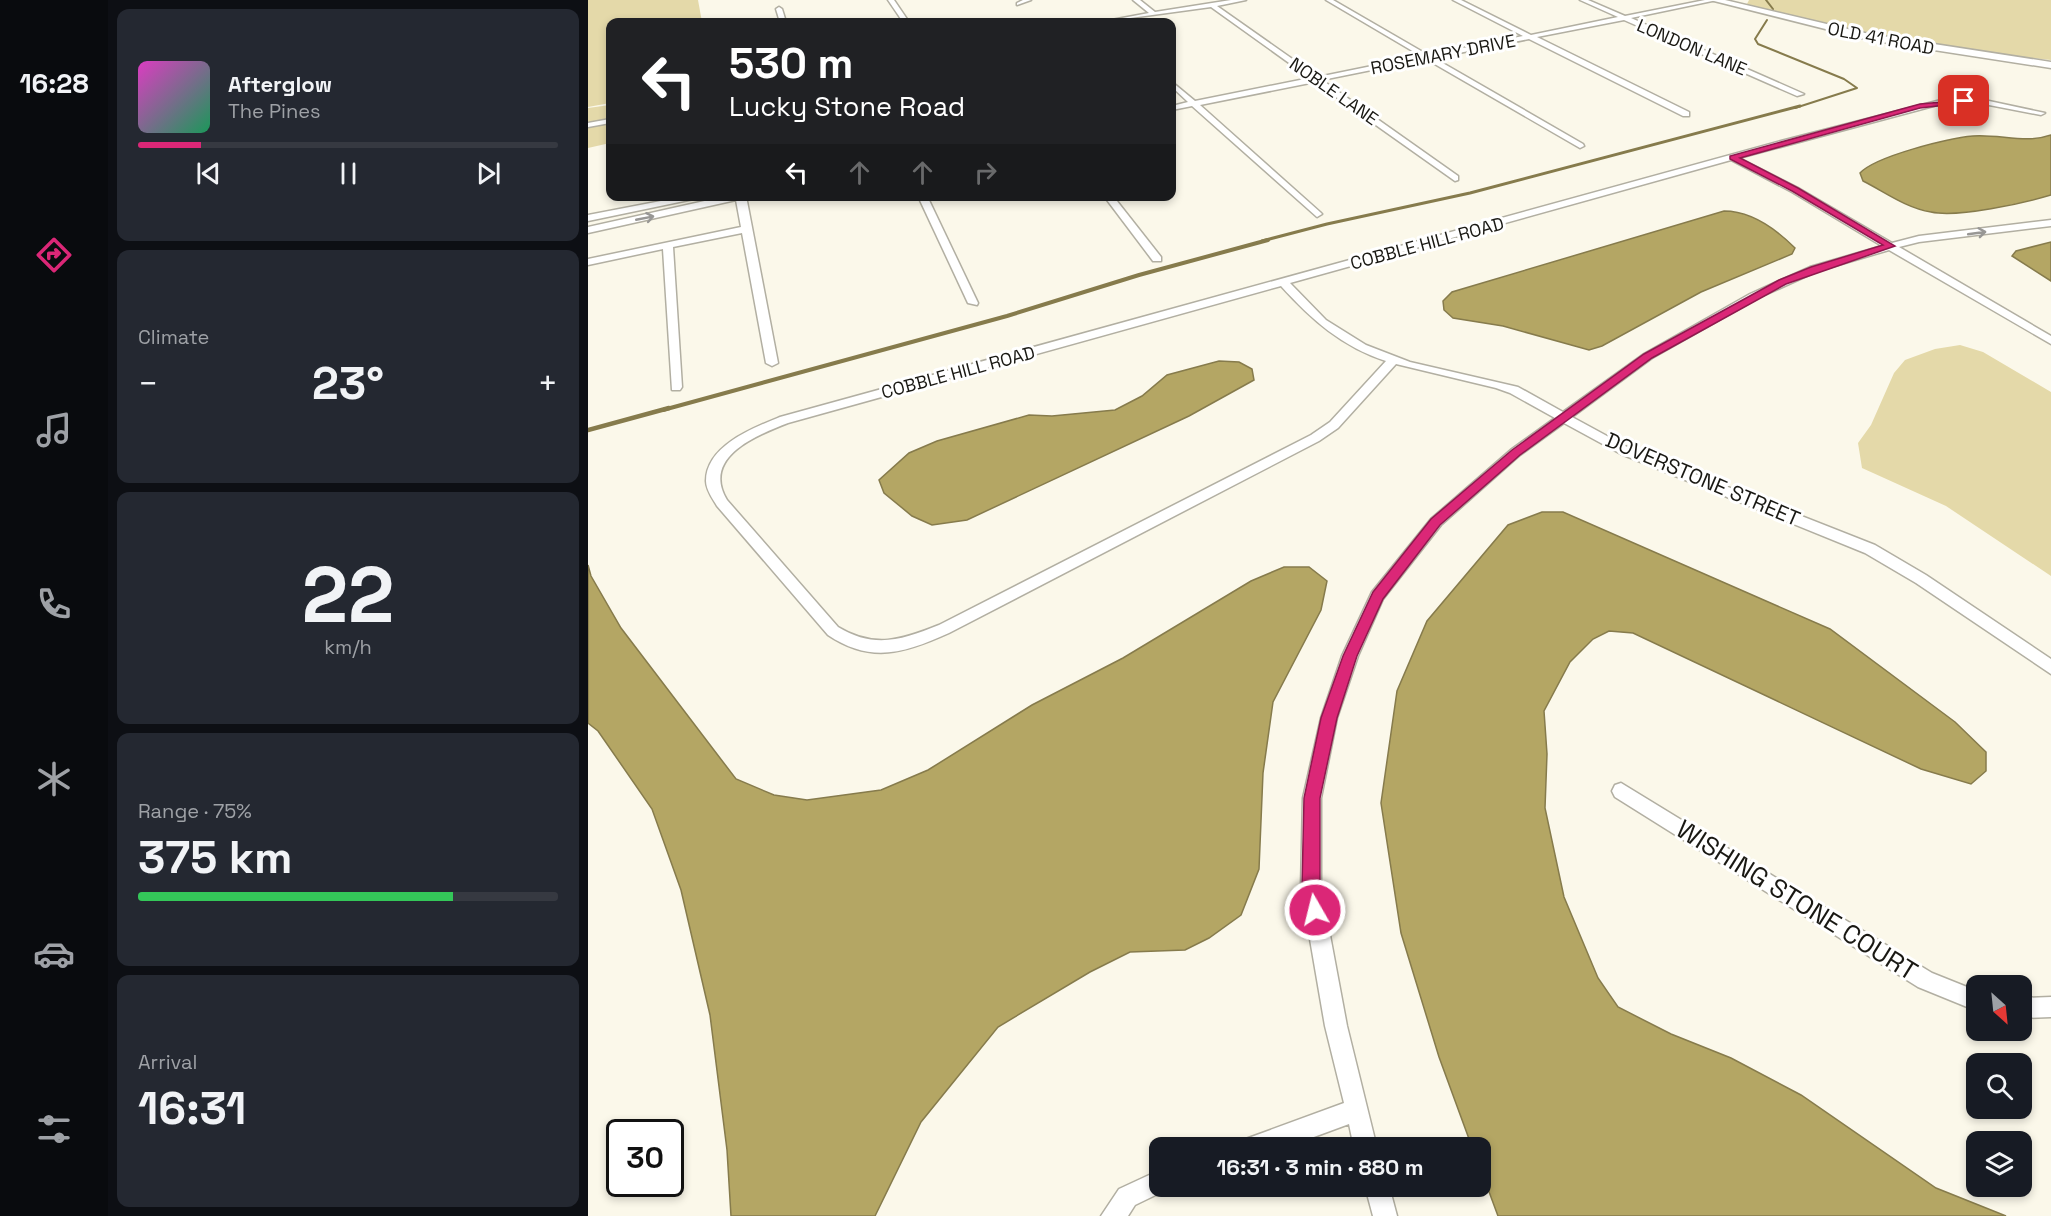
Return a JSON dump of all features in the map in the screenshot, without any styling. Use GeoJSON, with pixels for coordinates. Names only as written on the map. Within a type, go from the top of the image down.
{"type":"FeatureCollection","features":[{"type":"Feature","properties":{"kind":"street"},"geometry":{"type":"LineString","coordinates":[[891,0],[903,18]]}},
{"type":"Feature","properties":{"kind":"street"},"geometry":{"type":"LineString","coordinates":[[1019,4],[1028,0]]}},
{"type":"Feature","properties":{"kind":"street"},"geometry":{"type":"LineString","coordinates":[[1136,0],[1154,14]]}},
{"type":"Feature","properties":{"kind":"street"},"geometry":{"type":"LineString","coordinates":[[1129,18],[1243,0]]}},
{"type":"Feature","properties":{"kind":"street"},"geometry":{"type":"LineString","coordinates":[[1329,0],[1581,146]]}},
{"type":"Feature","properties":{"kind":"street"},"geometry":{"type":"LineString","coordinates":[[1456,0],[1686,114]]}},
{"type":"Feature","properties":{"kind":"street","name":"LONDON LANE"},"geometry":{"type":"LineString","coordinates":[[1583,0],[1800,93]]}},
{"type":"Feature","properties":{"kind":"street","name":"ROSEMARY DRIVE"},"geometry":{"type":"LineString","coordinates":[[1176,107],[1714,0]]}},
{"type":"Feature","properties":{"kind":"street","name":"OLD 41 ROAD"},"geometry":{"type":"LineString","coordinates":[[1714,0],[1860,35],[2051,65]]}},
{"type":"Feature","properties":{"kind":"street","name":"NOBLE LANE"},"geometry":{"type":"LineString","coordinates":[[1212,5],[1455,178]]}},
{"type":"Feature","properties":{"kind":"street"},"geometry":{"type":"LineString","coordinates":[[779,9],[782,18]]}},
{"type":"Feature","properties":{"kind":"street"},"geometry":{"type":"LineString","coordinates":[[1176,87],[1317,214]]}},
{"type":"Feature","properties":{"kind":"street","name":"COBBLE HILL ROAD"},"geometry":{"type":"LineString","coordinates":[[1393,361],[1334,425],[1315,438],[944,629],[900,647],[862,648],[845,641],[833,631],[722,503],[714,490],[714,471],[727,451],[750,434],[775,423],[1931,104],[1976,101],[2041,113]]}},
{"type":"Feature","properties":{"kind":"street"},"geometry":{"type":"LineString","coordinates":[[588,125],[606,122]]}},
{"type":"Feature","properties":{"kind":"street"},"geometry":{"type":"LineString","coordinates":[[1733,158],[1795,190],[2051,341]]}},
{"type":"Feature","properties":{"kind":"street"},"geometry":{"type":"LineString","coordinates":[[588,218],[678,201]]}},
{"type":"Feature","properties":{"kind":"street"},"geometry":{"type":"LineString","coordinates":[[588,230],[722,201]]}},
{"type":"Feature","properties":{"kind":"street"},"geometry":{"type":"LineString","coordinates":[[742,201],[772,363]]}},
{"type":"Feature","properties":{"kind":"street"},"geometry":{"type":"LineString","coordinates":[[924,201],[973,303]]}},
{"type":"Feature","properties":{"kind":"street"},"geometry":{"type":"LineString","coordinates":[[1112,201],[1157,260]]}},
{"type":"Feature","properties":{"kind":"street"},"geometry":{"type":"LineString","coordinates":[[1363,1137],[1336,1026],[1311,887],[1312,798],[1329,718],[1350,656],[1377,596],[1428,531],[1516,452],[1648,356],[1754,296],[1814,269],[1947,229],[2051,213]]}},
{"type":"Feature","properties":{"kind":"street"},"geometry":{"type":"LineString","coordinates":[[1919,239],[2051,223]]}},
{"type":"Feature","properties":{"kind":"street"},"geometry":{"type":"LineString","coordinates":[[588,262],[746,229]]}},
{"type":"Feature","properties":{"kind":"street"},"geometry":{"type":"LineString","coordinates":[[668,246],[676,387]]}},
{"type":"Feature","properties":{"kind":"street","name":"DOVERSTONE STREET"},"geometry":{"type":"LineString","coordinates":[[1283,282],[1332,330],[1393,361],[1499,384],[1565,417],[1625,451],[1870,549],[1921,579],[2051,667]]}},
{"type":"Feature","properties":{"kind":"street","name":"WISHING STONE COURT"},"geometry":{"type":"LineString","coordinates":[[1621,791],[1925,980],[1966,997]]}},
{"type":"Feature","properties":{"kind":"street"},"geometry":{"type":"LineString","coordinates":[[2032,1008],[2051,1007]]}},
{"type":"Feature","properties":{"kind":"street"},"geometry":{"type":"LineString","coordinates":[[1282,1137],[1357,1110]]}},
{"type":"Feature","properties":{"kind":"street"},"geometry":{"type":"LineString","coordinates":[[1113,1216],[1127,1197],[1149,1186]]}},
{"type":"Feature","properties":{"kind":"street"},"geometry":{"type":"LineString","coordinates":[[1380,1197],[1384,1216]]}},
{"type":"Feature","properties":{"kind":"shaded area"},"geometry":{"type":"Polygon","coordinates":[[[588,0],[698,0],[701,18],[606,18],[606,104],[588,107],[588,0]]]}},
{"type":"Feature","properties":{"kind":"shaded area"},"geometry":{"type":"Polygon","coordinates":[[[1749,0],[2051,0],[2051,60],[1974,51],[1859,31],[1746,6],[1749,0]]]}},
{"type":"Feature","properties":{"kind":"shaded area"},"geometry":{"type":"Polygon","coordinates":[[[606,106],[606,144],[588,148],[588,108],[606,106]]]}},
{"type":"Feature","properties":{"kind":"shaded area"},"geometry":{"type":"Polygon","coordinates":[[[2051,135],[2051,195],[2008,205],[1957,213],[1931,212],[1913,207],[1888,195],[1863,181],[1860,173],[1896,154],[1947,140],[1973,136],[2032,139],[2051,135]]]}},
{"type":"Feature","properties":{"kind":"shaded area"},"geometry":{"type":"Polygon","coordinates":[[[1724,211],[1744,214],[1763,222],[1795,248],[1792,254],[1701,292],[1602,346],[1589,350],[1503,326],[1453,318],[1444,310],[1443,301],[1452,292],[1724,211]]]}},
{"type":"Feature","properties":{"kind":"shaded area"},"geometry":{"type":"Polygon","coordinates":[[[2051,242],[2051,281],[2012,256],[2016,251],[2051,242]]]}},
{"type":"Feature","properties":{"kind":"shaded area"},"geometry":{"type":"Polygon","coordinates":[[[1960,345],[1983,352],[2051,392],[2051,576],[1946,506],[1862,468],[1858,443],[1871,425],[1894,373],[1905,360],[1935,349],[1960,345]]]}},
{"type":"Feature","properties":{"kind":"shaded area"},"geometry":{"type":"Polygon","coordinates":[[[1219,361],[1239,362],[1252,369],[1254,380],[1189,416],[967,520],[932,525],[912,516],[884,493],[879,480],[909,453],[937,441],[1029,415],[1052,416],[1115,410],[1142,396],[1167,375],[1219,361]]]}},
{"type":"Feature","properties":{"kind":"shaded area"},"geometry":{"type":"Polygon","coordinates":[[[1542,512],[1563,512],[1830,629],[1955,722],[1986,752],[1986,771],[1971,784],[1921,769],[1633,633],[1609,631],[1593,639],[1570,662],[1544,711],[1547,754],[1545,808],[1564,897],[1598,978],[1618,1007],[1671,1034],[1731,1058],[1801,1095],[1936,1188],[2006,1216],[1498,1216],[1491,1197],[1491,1137],[1468,1137],[1439,1057],[1401,933],[1381,803],[1397,691],[1427,621],[1508,525],[1542,512]]]}},
{"type":"Feature","properties":{"kind":"shaded area"},"geometry":{"type":"Polygon","coordinates":[[[588,565],[591,576],[621,628],[736,779],[774,795],[807,800],[881,790],[928,770],[1032,705],[1123,658],[1251,581],[1284,567],[1309,567],[1327,581],[1321,610],[1273,702],[1263,773],[1259,869],[1241,915],[1209,938],[1185,950],[1130,952],[1090,972],[998,1027],[921,1122],[875,1216],[731,1216],[727,1150],[710,1015],[681,890],[652,809],[598,731],[588,723],[588,565]]]}},
{"type":"Feature","properties":{"kind":"waterway"},"geometry":{"type":"LineString","coordinates":[[1766,0],[1773,9]]}},
{"type":"Feature","properties":{"kind":"waterway"},"geometry":{"type":"LineString","coordinates":[[1767,20],[1755,39],[1758,44],[1844,79],[1857,88],[1795,108]]}},
{"type":"Feature","properties":{"kind":"waterway"},"geometry":{"type":"LineString","coordinates":[[1262,241],[1327,224],[1470,193],[1800,106]]}},
{"type":"Feature","properties":{"kind":"waterway"},"geometry":{"type":"LineString","coordinates":[[663,410],[1007,316],[1139,275],[1268,240]]}},
{"type":"Feature","properties":{"kind":"waterway"},"geometry":{"type":"LineString","coordinates":[[588,430],[669,408]]}},
{"type":"Feature","properties":{"kind":"route"},"geometry":{"type":"LineString","coordinates":[[1315,910],[1311,887],[1312,798],[1329,718],[1350,656],[1377,596],[1436,522],[1516,452],[1648,356],[1783,282],[1814,269],[1891,246],[1795,190],[1733,158],[1920,106],[1964,101]]}}]}
